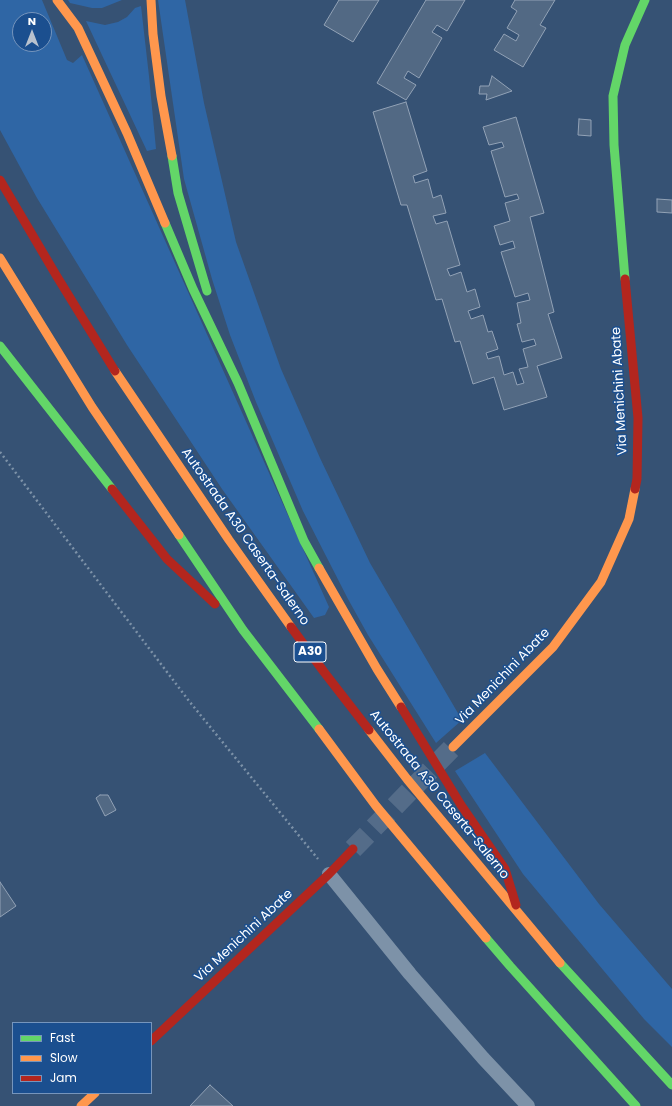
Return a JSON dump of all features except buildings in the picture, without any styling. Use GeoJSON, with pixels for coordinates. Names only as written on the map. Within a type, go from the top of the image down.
{"type":"FeatureCollection","features":[{"type":"Feature","properties":{"kind":"main road"},"geometry":{"type":"LineString","coordinates":[[57,0],[78,28],[127,133],[193,289],[238,383],[304,541],[376,669],[461,805],[505,869],[519,915]]}},
{"type":"Feature","properties":{"kind":"main road"},"geometry":{"type":"LineString","coordinates":[[151,0],[153,34],[161,96],[178,193],[209,296]]}},
{"type":"Feature","properties":{"kind":"main road","name":"Via Menichini Abate"},"geometry":{"type":"LineString","coordinates":[[453,747],[553,647],[601,582],[629,519],[637,479],[638,418],[617,198],[613,96],[625,45],[645,0]]}},
{"type":"Feature","properties":{"kind":"main road","name":"Autostrada A30 Caserta-Salerno"},"geometry":{"type":"LineString","coordinates":[[0,180],[56,275],[126,388],[229,540],[324,672],[369,731],[519,915],[672,1085]]}},
{"type":"Feature","properties":{"kind":"main road"},"geometry":{"type":"LineString","coordinates":[[0,258],[92,407],[243,630],[376,806],[510,966],[636,1106]]}},
{"type":"Feature","properties":{"kind":"main road"},"geometry":{"type":"LineString","coordinates":[[214,311],[238,383]]}},
{"type":"Feature","properties":{"kind":"main road"},"geometry":{"type":"LineString","coordinates":[[0,346],[167,559],[243,630]]}},
{"type":"Feature","properties":{"kind":"main road","name":"Via Menichini Abate"},"geometry":{"type":"LineString","coordinates":[[152,1040],[354,849]]}},
{"type":"Feature","properties":{"kind":"main road"},"geometry":{"type":"LineString","coordinates":[[81,1106],[94,1094]]}},
{"type":"Feature","properties":{"kind":"street"},"geometry":{"type":"LineString","coordinates":[[329,874],[410,974],[483,1058],[528,1106]]}},
{"type":"Feature","properties":{"kind":"path"},"geometry":{"type":"LineString","coordinates":[[0,452],[189,701],[329,874]]}},
{"type":"Feature","properties":{"kind":"shaded area"},"geometry":{"type":"Polygon","coordinates":[[[0,0],[42,0],[47,12],[12,12],[12,52],[52,52],[52,24],[67,60],[73,63],[82,55],[329,607],[325,615],[314,618],[222,489],[127,345],[37,198],[0,130],[0,0]]]}},
{"type":"Feature","properties":{"kind":"shaded area"},"geometry":{"type":"Polygon","coordinates":[[[68,0],[122,0],[102,8],[92,8],[70,3],[68,0]]]}},
{"type":"Feature","properties":{"kind":"shaded area"},"geometry":{"type":"Polygon","coordinates":[[[158,0],[185,0],[204,103],[236,242],[281,369],[320,458],[370,563],[462,720],[436,743],[368,635],[303,511],[256,402],[230,335],[212,279],[184,179],[158,0]]]}},
{"type":"Feature","properties":{"kind":"shaded area"},"geometry":{"type":"Polygon","coordinates":[[[141,6],[156,149],[147,151],[86,21],[105,25],[118,22],[127,17],[135,8],[141,6]]]}},
{"type":"Feature","properties":{"kind":"shaded area"},"geometry":{"type":"Polygon","coordinates":[[[485,753],[599,904],[672,989],[672,1047],[644,1019],[523,874],[455,771],[485,753]]]}},
{"type":"Feature","properties":{"kind":"tunnel"},"geometry":{"type":"LineString","coordinates":[[353,849],[453,747]]}},
{"type":"Feature","properties":{"kind":"traffic: fast"},"geometry":{"type":"LineString","coordinates":[[625,279],[614,145],[613,96],[625,45],[645,0]]}},
{"type":"Feature","properties":{"kind":"traffic: fast"},"geometry":{"type":"LineString","coordinates":[[172,156],[178,193],[207,291]]}},
{"type":"Feature","properties":{"kind":"traffic: fast"},"geometry":{"type":"LineString","coordinates":[[165,223],[193,289],[238,383],[304,541],[319,568]]}},
{"type":"Feature","properties":{"kind":"traffic: fast"},"geometry":{"type":"LineString","coordinates":[[0,346],[112,489]]}},
{"type":"Feature","properties":{"kind":"traffic: fast"},"geometry":{"type":"LineString","coordinates":[[179,535],[243,630],[319,729]]}},
{"type":"Feature","properties":{"kind":"traffic: fast"},"geometry":{"type":"LineString","coordinates":[[486,938],[636,1106]]}},
{"type":"Feature","properties":{"kind":"traffic: fast"},"geometry":{"type":"LineString","coordinates":[[560,963],[672,1085]]}},
{"type":"Feature","properties":{"kind":"traffic: slow"},"geometry":{"type":"LineString","coordinates":[[57,0],[78,28],[127,133],[165,223]]}},
{"type":"Feature","properties":{"kind":"traffic: slow"},"geometry":{"type":"LineString","coordinates":[[151,0],[153,34],[161,96],[172,156]]}},
{"type":"Feature","properties":{"kind":"traffic: slow"},"geometry":{"type":"LineString","coordinates":[[0,258],[92,407],[179,535]]}},
{"type":"Feature","properties":{"kind":"traffic: slow"},"geometry":{"type":"LineString","coordinates":[[115,371],[229,540],[291,627]]}},
{"type":"Feature","properties":{"kind":"traffic: slow"},"geometry":{"type":"LineString","coordinates":[[453,747],[553,647],[601,582],[629,519],[635,489]]}},
{"type":"Feature","properties":{"kind":"traffic: slow"},"geometry":{"type":"LineString","coordinates":[[319,568],[377,669],[401,707]]}},
{"type":"Feature","properties":{"kind":"traffic: slow"},"geometry":{"type":"LineString","coordinates":[[319,729],[376,806],[486,938]]}},
{"type":"Feature","properties":{"kind":"traffic: slow"},"geometry":{"type":"LineString","coordinates":[[369,730],[407,779],[560,963]]}},
{"type":"Feature","properties":{"kind":"traffic: slow"},"geometry":{"type":"LineString","coordinates":[[81,1106],[94,1094]]}},
{"type":"Feature","properties":{"kind":"traffic: jam"},"geometry":{"type":"LineString","coordinates":[[0,180],[115,371]]}},
{"type":"Feature","properties":{"kind":"traffic: jam"},"geometry":{"type":"LineString","coordinates":[[625,279],[638,418],[637,479],[635,489]]}},
{"type":"Feature","properties":{"kind":"traffic: jam"},"geometry":{"type":"LineString","coordinates":[[112,489],[167,559],[215,604]]}},
{"type":"Feature","properties":{"kind":"traffic: jam"},"geometry":{"type":"LineString","coordinates":[[291,627],[369,730]]}},
{"type":"Feature","properties":{"kind":"traffic: jam"},"geometry":{"type":"LineString","coordinates":[[401,707],[461,805],[505,869],[516,905]]}},
{"type":"Feature","properties":{"kind":"traffic: jam"},"geometry":{"type":"LineString","coordinates":[[152,1040],[329,874],[353,849]]}}]}
